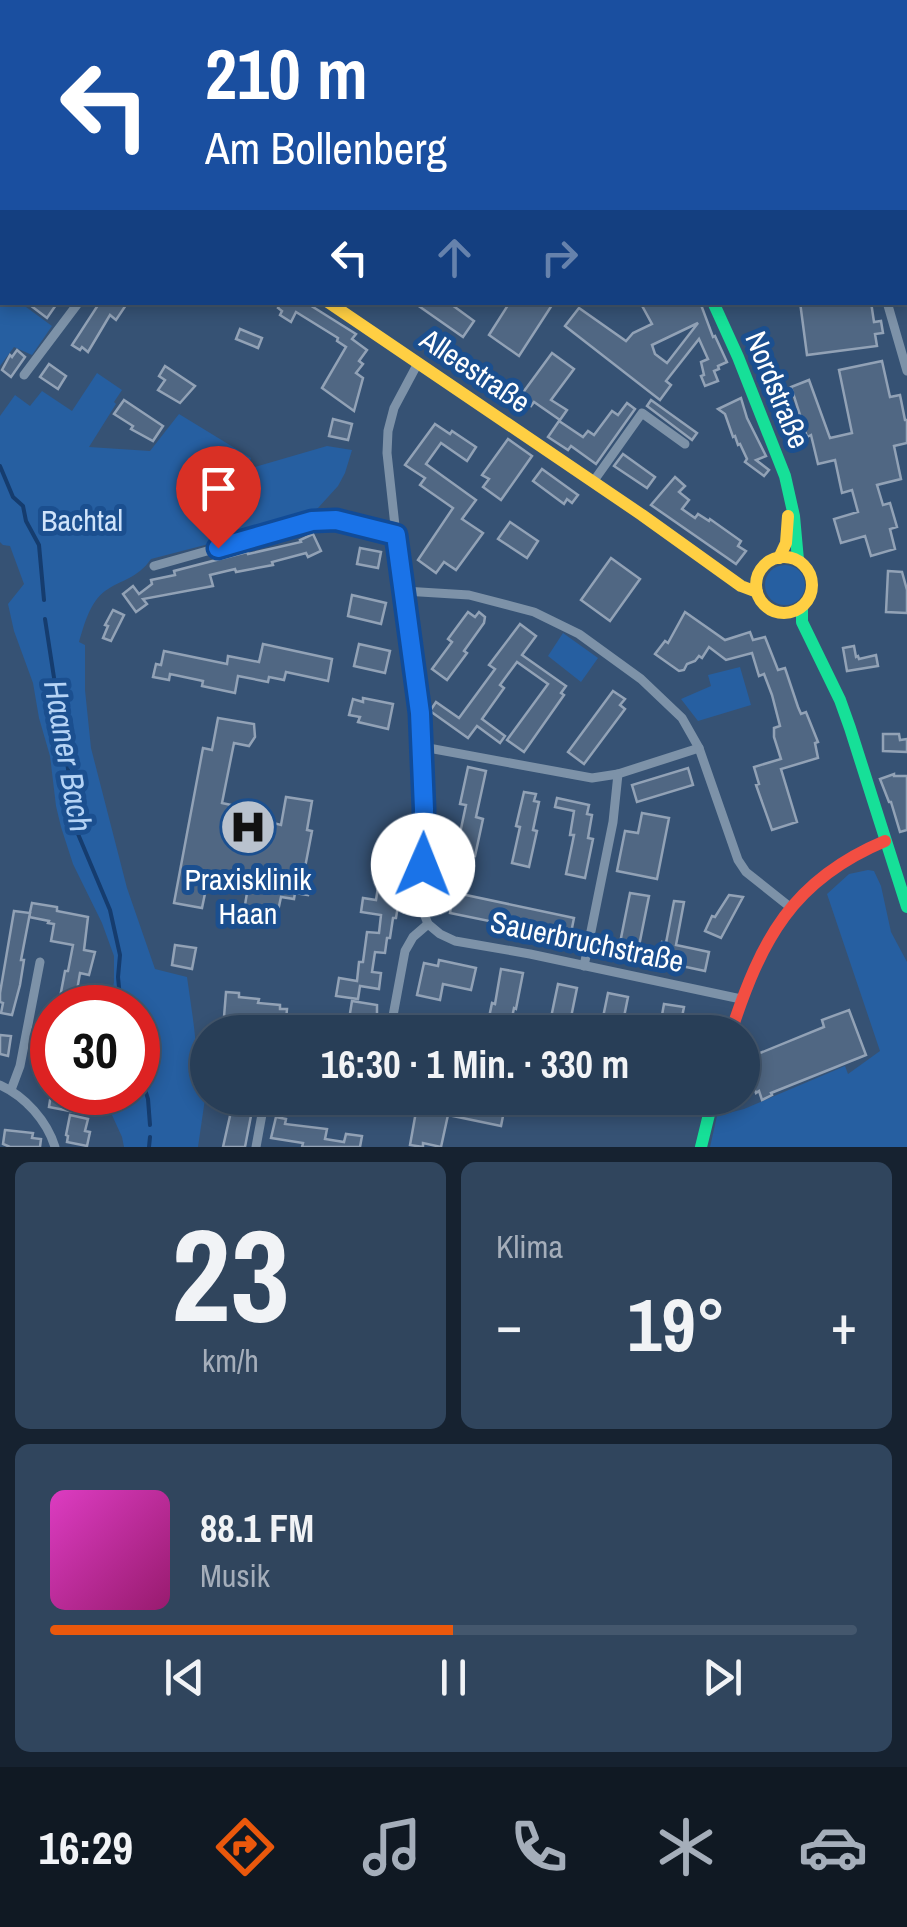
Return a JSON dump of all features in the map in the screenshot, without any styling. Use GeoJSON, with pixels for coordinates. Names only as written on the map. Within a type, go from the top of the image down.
{"type":"FeatureCollection","features":[{"type":"Feature","properties":{"kind":"main road","name":"Alleestraße"},"geometry":{"type":"LineString","coordinates":[[332,305],[741,586],[757,592]]}},
{"type":"Feature","properties":{"kind":"main road","name":"Nordstraße"},"geometry":{"type":"LineString","coordinates":[[714,305],[784,476],[794,516],[798,560]]}},
{"type":"Feature","properties":{"kind":"main road","name":"Nordstraße"},"geometry":{"type":"LineString","coordinates":[[779,558],[786,542],[790,498]]}},
{"type":"Feature","properties":{"kind":"main road"},"geometry":{"type":"LineString","coordinates":[[779,558],[798,560],[812,582],[810,596],[802,607],[791,612],[769,609],[757,592],[760,572],[768,562],[779,558]]}},
{"type":"Feature","properties":{"kind":"main road","name":"Alleestraße"},"geometry":{"type":"LineString","coordinates":[[717,567],[742,575],[760,572]]}},
{"type":"Feature","properties":{"kind":"main road"},"geometry":{"type":"LineString","coordinates":[[802,607],[802,622],[840,700],[907,907]]}},
{"type":"Feature","properties":{"kind":"main road"},"geometry":{"type":"LineString","coordinates":[[780,613],[817,655]]}},
{"type":"Feature","properties":{"kind":"main road"},"geometry":{"type":"LineString","coordinates":[[735,1015],[772,934],[790,907],[840,861],[885,841]]}},
{"type":"Feature","properties":{"kind":"main road"},"geometry":{"type":"LineString","coordinates":[[701,1147],[709,1115]]}},
{"type":"Feature","properties":{"kind":"street"},"geometry":{"type":"LineString","coordinates":[[24,375],[76,305]]}},
{"type":"Feature","properties":{"kind":"street"},"geometry":{"type":"LineString","coordinates":[[888,305],[907,371]]}},
{"type":"Feature","properties":{"kind":"street"},"geometry":{"type":"LineString","coordinates":[[393,1015],[405,951],[428,924],[424,911],[423,747],[387,454],[394,408],[418,363]]}},
{"type":"Feature","properties":{"kind":"street"},"geometry":{"type":"LineString","coordinates":[[593,482],[642,413],[686,444]]}},
{"type":"Feature","properties":{"kind":"street"},"geometry":{"type":"LineString","coordinates":[[154,566],[312,521],[336,520],[396,535]]}},
{"type":"Feature","properties":{"kind":"street"},"geometry":{"type":"LineString","coordinates":[[404,591],[469,596],[534,612],[579,634],[658,694],[682,718],[699,748],[738,860],[746,872],[790,907]]}},
{"type":"Feature","properties":{"kind":"street"},"geometry":{"type":"LineString","coordinates":[[423,747],[592,778],[618,774],[699,748]]}},
{"type":"Feature","properties":{"kind":"street"},"geometry":{"type":"LineString","coordinates":[[584,966],[613,822],[618,774]]}},
{"type":"Feature","properties":{"kind":"street","name":"Sauerbruchstraße"},"geometry":{"type":"LineString","coordinates":[[428,924],[455,941],[740,999]]}},
{"type":"Feature","properties":{"kind":"street"},"geometry":{"type":"LineString","coordinates":[[12,1090],[40,962]]}},
{"type":"Feature","properties":{"kind":"street"},"geometry":{"type":"LineString","coordinates":[[0,1085],[12,1090],[36,1113],[55,1147]]}},
{"type":"Feature","properties":{"kind":"street"},"geometry":{"type":"LineString","coordinates":[[256,1147],[263,1115]]}},
{"type":"Feature","properties":{"kind":"green space"},"geometry":{"type":"Polygon","coordinates":[[[0,305],[27,305],[52,326],[32,355],[14,347],[0,366],[0,305]]]}},
{"type":"Feature","properties":{"kind":"green space","name":"Bachtal"},"geometry":{"type":"Polygon","coordinates":[[[97,373],[122,390],[89,447],[150,451],[179,414],[251,458],[248,469],[327,446],[352,450],[338,486],[318,508],[294,522],[151,559],[135,575],[111,587],[95,601],[79,642],[85,645],[91,748],[127,888],[155,969],[187,977],[192,1015],[190,1115],[203,1115],[198,1147],[124,1147],[112,1115],[160,1115],[160,985],[113,985],[114,956],[61,827],[33,683],[8,604],[24,584],[10,546],[0,542],[0,416],[15,395],[30,406],[42,391],[72,411],[97,373]]]}},
{"type":"Feature","properties":{"kind":"green space"},"geometry":{"type":"Polygon","coordinates":[[[785,565],[799,571],[805,585],[799,599],[785,605],[771,599],[765,585],[771,571],[785,565]]]}},
{"type":"Feature","properties":{"kind":"green space"},"geometry":{"type":"Polygon","coordinates":[[[563,633],[598,658],[581,682],[548,656],[563,633]]]}},
{"type":"Feature","properties":{"kind":"green space"},"geometry":{"type":"Polygon","coordinates":[[[740,667],[751,705],[698,721],[681,699],[711,686],[708,675],[740,667]]]}},
{"type":"Feature","properties":{"kind":"green space"},"geometry":{"type":"Polygon","coordinates":[[[874,871],[891,932],[907,962],[907,1147],[710,1147],[717,1116],[760,1115],[760,1102],[845,1066],[848,1074],[880,1051],[827,894],[849,874],[874,871]]]}},
{"type":"Feature","properties":{"kind":"building"},"geometry":{"type":"Polygon","coordinates":[[[30,305],[56,305],[47,318],[30,305]]]}},
{"type":"Feature","properties":{"kind":"building"},"geometry":{"type":"Polygon","coordinates":[[[98,305],[126,305],[116,320],[110,315],[88,352],[72,345],[98,305]]]}},
{"type":"Feature","properties":{"kind":"building"},"geometry":{"type":"Polygon","coordinates":[[[310,305],[356,334],[352,339],[367,350],[356,373],[363,378],[354,411],[322,388],[346,347],[296,312],[291,322],[280,315],[282,311],[278,308],[310,305]]]}},
{"type":"Feature","properties":{"kind":"building"},"geometry":{"type":"Polygon","coordinates":[[[417,305],[452,305],[474,321],[463,337],[417,305]]]}},
{"type":"Feature","properties":{"kind":"building"},"geometry":{"type":"Polygon","coordinates":[[[508,305],[552,305],[519,356],[489,335],[508,305]]]}},
{"type":"Feature","properties":{"kind":"building"},"geometry":{"type":"Polygon","coordinates":[[[642,305],[701,305],[727,362],[714,371],[718,381],[705,386],[701,362],[708,359],[699,339],[666,381],[671,385],[660,400],[565,326],[579,308],[626,341],[652,324],[642,305]],[[698,323],[652,345],[655,354],[667,363],[698,323]]]}},
{"type":"Feature","properties":{"kind":"building"},"geometry":{"type":"Polygon","coordinates":[[[800,305],[871,305],[874,322],[881,321],[883,333],[875,334],[877,346],[807,355],[800,305]]]}},
{"type":"Feature","properties":{"kind":"building"},"geometry":{"type":"Polygon","coordinates":[[[240,329],[262,338],[258,348],[236,339],[240,329]]]}},
{"type":"Feature","properties":{"kind":"building"},"geometry":{"type":"Polygon","coordinates":[[[17,350],[25,357],[11,377],[2,370],[17,350]]]}},
{"type":"Feature","properties":{"kind":"building"},"geometry":{"type":"Polygon","coordinates":[[[552,353],[574,369],[551,400],[567,410],[560,420],[534,402],[531,406],[519,398],[552,353]]]}},
{"type":"Feature","properties":{"kind":"building"},"geometry":{"type":"Polygon","coordinates":[[[882,361],[890,397],[900,395],[907,420],[907,443],[894,446],[901,479],[877,485],[883,505],[890,503],[897,527],[890,529],[895,549],[871,556],[865,536],[841,543],[834,519],[858,512],[852,490],[842,493],[835,460],[818,464],[791,387],[809,380],[830,438],[852,433],[839,370],[882,361]]]}},
{"type":"Feature","properties":{"kind":"building"},"geometry":{"type":"Polygon","coordinates":[[[49,364],[66,376],[58,389],[40,377],[49,364]]]}},
{"type":"Feature","properties":{"kind":"building"},"geometry":{"type":"Polygon","coordinates":[[[165,366],[195,386],[180,403],[158,390],[165,380],[159,376],[165,366]]]}},
{"type":"Feature","properties":{"kind":"building"},"geometry":{"type":"Polygon","coordinates":[[[741,398],[766,456],[756,460],[769,470],[764,476],[745,462],[725,414],[718,409],[741,398]]]}},
{"type":"Feature","properties":{"kind":"building"},"geometry":{"type":"Polygon","coordinates":[[[124,400],[163,426],[153,441],[114,414],[124,400]]]}},
{"type":"Feature","properties":{"kind":"building"},"geometry":{"type":"Polygon","coordinates":[[[651,400],[697,433],[692,440],[647,406],[651,400]]]}},
{"type":"Feature","properties":{"kind":"building"},"geometry":{"type":"Polygon","coordinates":[[[627,403],[635,409],[596,464],[571,446],[568,450],[548,437],[559,421],[583,437],[588,431],[594,435],[612,411],[618,415],[627,403]]]}},
{"type":"Feature","properties":{"kind":"building"},"geometry":{"type":"Polygon","coordinates":[[[333,419],[352,424],[348,440],[329,436],[333,419]]]}},
{"type":"Feature","properties":{"kind":"building"},"geometry":{"type":"Polygon","coordinates":[[[435,424],[476,447],[467,461],[441,443],[426,464],[476,500],[462,519],[483,533],[456,570],[444,562],[436,573],[418,560],[453,508],[420,485],[425,478],[405,465],[435,424]]]}},
{"type":"Feature","properties":{"kind":"building"},"geometry":{"type":"Polygon","coordinates":[[[508,439],[532,456],[501,500],[483,487],[489,479],[482,475],[508,439]]]}},
{"type":"Feature","properties":{"kind":"building"},"geometry":{"type":"Polygon","coordinates":[[[623,454],[655,477],[647,488],[614,466],[623,454]]]}},
{"type":"Feature","properties":{"kind":"building"},"geometry":{"type":"Polygon","coordinates":[[[542,469],[578,495],[572,503],[567,499],[564,504],[533,481],[542,469]]]}},
{"type":"Feature","properties":{"kind":"building"},"geometry":{"type":"Polygon","coordinates":[[[675,477],[685,486],[679,492],[689,500],[682,509],[695,518],[698,514],[710,519],[741,541],[738,546],[746,551],[736,564],[651,505],[675,477]]]}},
{"type":"Feature","properties":{"kind":"building"},"geometry":{"type":"Polygon","coordinates":[[[510,522],[538,541],[527,558],[498,539],[510,522]]]}},
{"type":"Feature","properties":{"kind":"building"},"geometry":{"type":"Polygon","coordinates":[[[313,534],[321,551],[308,557],[306,553],[272,562],[273,565],[210,575],[213,586],[143,599],[147,604],[136,612],[123,594],[133,586],[139,594],[152,584],[151,580],[175,575],[174,571],[301,542],[313,534]]]}},
{"type":"Feature","properties":{"kind":"building"},"geometry":{"type":"Polygon","coordinates":[[[360,548],[381,552],[378,568],[357,564],[360,548]]]}},
{"type":"Feature","properties":{"kind":"building"},"geometry":{"type":"Polygon","coordinates":[[[611,558],[640,579],[610,621],[581,600],[611,558]]]}},
{"type":"Feature","properties":{"kind":"building"},"geometry":{"type":"Polygon","coordinates":[[[888,571],[902,572],[907,613],[886,612],[888,571]]]}},
{"type":"Feature","properties":{"kind":"building"},"geometry":{"type":"Polygon","coordinates":[[[352,595],[386,603],[381,624],[348,616],[352,595]]]}},
{"type":"Feature","properties":{"kind":"building"},"geometry":{"type":"Polygon","coordinates":[[[113,610],[124,615],[111,641],[103,638],[113,610]]]}},
{"type":"Feature","properties":{"kind":"building"},"geometry":{"type":"Polygon","coordinates":[[[468,612],[475,617],[479,612],[485,617],[484,623],[447,680],[432,669],[468,612]]]}},
{"type":"Feature","properties":{"kind":"building"},"geometry":{"type":"Polygon","coordinates":[[[685,612],[725,640],[750,632],[753,640],[765,637],[778,670],[785,668],[801,714],[806,712],[818,742],[818,758],[781,769],[797,822],[772,830],[756,785],[759,784],[754,767],[781,759],[774,737],[774,728],[780,726],[764,674],[759,676],[752,653],[726,660],[709,647],[702,658],[699,656],[679,671],[655,654],[665,641],[668,643],[685,612]]]}},
{"type":"Feature","properties":{"kind":"building"},"geometry":{"type":"Polygon","coordinates":[[[520,624],[536,636],[522,655],[566,686],[561,693],[564,695],[524,752],[507,740],[548,684],[517,662],[482,719],[505,736],[500,743],[477,726],[468,738],[430,711],[436,702],[459,718],[495,669],[489,665],[520,624]]]}},
{"type":"Feature","properties":{"kind":"building"},"geometry":{"type":"Polygon","coordinates":[[[263,644],[332,659],[328,681],[286,672],[284,680],[269,677],[268,682],[238,676],[235,693],[170,674],[169,680],[153,677],[164,651],[227,664],[228,656],[259,662],[263,644]]]}},
{"type":"Feature","properties":{"kind":"building"},"geometry":{"type":"Polygon","coordinates":[[[359,644],[390,651],[385,673],[354,666],[359,644]]]}},
{"type":"Feature","properties":{"kind":"building"},"geometry":{"type":"Polygon","coordinates":[[[854,646],[859,659],[876,655],[878,666],[847,671],[843,648],[854,646]]]}},
{"type":"Feature","properties":{"kind":"building"},"geometry":{"type":"Polygon","coordinates":[[[613,691],[625,699],[620,705],[625,709],[584,764],[568,752],[613,691]]]}},
{"type":"Feature","properties":{"kind":"building"},"geometry":{"type":"Polygon","coordinates":[[[363,698],[393,704],[388,729],[358,722],[360,717],[349,715],[353,699],[363,702],[363,698]]]}},
{"type":"Feature","properties":{"kind":"building","name":"Praxisklinik Haan"},"geometry":{"type":"Polygon","coordinates":[[[218,718],[254,724],[255,737],[249,746],[234,743],[222,803],[245,808],[246,803],[256,805],[254,818],[281,825],[286,797],[312,801],[307,830],[312,831],[303,878],[311,880],[308,895],[281,897],[275,925],[236,921],[239,910],[244,911],[248,887],[208,879],[202,908],[174,903],[203,748],[212,750],[218,718]]]}},
{"type":"Feature","properties":{"kind":"building"},"geometry":{"type":"Polygon","coordinates":[[[883,734],[899,734],[900,740],[907,739],[907,752],[883,751],[883,734]]]}},
{"type":"Feature","properties":{"kind":"building"},"geometry":{"type":"Polygon","coordinates":[[[468,767],[486,771],[476,817],[483,819],[475,856],[456,852],[466,805],[460,804],[468,767]]]}},
{"type":"Feature","properties":{"kind":"building"},"geometry":{"type":"Polygon","coordinates":[[[688,768],[693,785],[637,802],[632,785],[688,768]]]}},
{"type":"Feature","properties":{"kind":"building"},"geometry":{"type":"Polygon","coordinates":[[[894,774],[907,776],[907,830],[900,832],[880,779],[894,774]]]}},
{"type":"Feature","properties":{"kind":"building"},"geometry":{"type":"Polygon","coordinates":[[[524,792],[536,794],[534,801],[539,802],[529,867],[512,863],[524,792]]]}},
{"type":"Feature","properties":{"kind":"building"},"geometry":{"type":"Polygon","coordinates":[[[557,798],[589,805],[587,814],[592,815],[588,838],[593,839],[585,878],[566,874],[574,835],[570,835],[574,811],[555,807],[557,798]]]}},
{"type":"Feature","properties":{"kind":"building"},"geometry":{"type":"Polygon","coordinates":[[[642,813],[669,818],[657,879],[617,871],[625,831],[638,833],[642,813]]]}},
{"type":"Feature","properties":{"kind":"building"},"geometry":{"type":"Polygon","coordinates":[[[381,868],[394,870],[392,879],[402,881],[385,953],[375,952],[372,972],[381,973],[379,989],[360,986],[358,999],[336,996],[339,978],[357,981],[367,932],[379,933],[381,915],[361,912],[363,898],[376,900],[381,868]]]}},
{"type":"Feature","properties":{"kind":"building"},"geometry":{"type":"Polygon","coordinates":[[[447,891],[574,918],[570,938],[538,931],[537,936],[526,934],[513,931],[514,926],[450,913],[451,907],[444,905],[447,891]]]}},
{"type":"Feature","properties":{"kind":"building"},"geometry":{"type":"Polygon","coordinates":[[[630,893],[649,896],[637,956],[618,953],[630,893]]]}},
{"type":"Feature","properties":{"kind":"building"},"geometry":{"type":"Polygon","coordinates":[[[729,895],[743,897],[721,938],[705,931],[729,895]]]}},
{"type":"Feature","properties":{"kind":"building"},"geometry":{"type":"Polygon","coordinates":[[[674,901],[684,902],[676,945],[709,952],[705,971],[658,961],[662,942],[666,943],[674,901]]]}},
{"type":"Feature","properties":{"kind":"building"},"geometry":{"type":"Polygon","coordinates":[[[32,903],[88,917],[84,950],[95,952],[89,975],[80,973],[78,985],[62,985],[73,945],[51,941],[54,924],[29,917],[32,903]]]}},
{"type":"Feature","properties":{"kind":"building"},"geometry":{"type":"Polygon","coordinates":[[[14,911],[30,913],[12,1015],[1,1013],[0,993],[14,911]]]}},
{"type":"Feature","properties":{"kind":"building"},"geometry":{"type":"Polygon","coordinates":[[[175,945],[196,948],[192,969],[172,965],[175,945]]]}},
{"type":"Feature","properties":{"kind":"building"},"geometry":{"type":"Polygon","coordinates":[[[439,960],[476,968],[471,990],[443,984],[440,1000],[417,995],[424,963],[438,966],[439,960]]]}},
{"type":"Feature","properties":{"kind":"building"},"geometry":{"type":"Polygon","coordinates":[[[501,969],[523,973],[513,1015],[490,1015],[492,1003],[495,1004],[501,969]]]}},
{"type":"Feature","properties":{"kind":"building"},"geometry":{"type":"Polygon","coordinates":[[[558,984],[577,988],[571,1015],[552,1015],[558,984]]]}},
{"type":"Feature","properties":{"kind":"building"},"geometry":{"type":"Polygon","coordinates":[[[226,992],[287,1009],[286,1015],[224,1015],[226,992]]]}},
{"type":"Feature","properties":{"kind":"building"},"geometry":{"type":"Polygon","coordinates":[[[608,993],[628,997],[624,1015],[603,1015],[608,993]]]}},
{"type":"Feature","properties":{"kind":"building"},"geometry":{"type":"Polygon","coordinates":[[[352,1001],[377,1005],[377,1015],[350,1015],[352,1001]]]}},
{"type":"Feature","properties":{"kind":"building"},"geometry":{"type":"Polygon","coordinates":[[[664,1004],[684,1007],[682,1015],[662,1015],[664,1004]]]}},
{"type":"Feature","properties":{"kind":"building"},"geometry":{"type":"Polygon","coordinates":[[[849,1010],[866,1055],[762,1100],[760,1053],[824,1027],[822,1020],[849,1010]]]}},
{"type":"Feature","properties":{"kind":"building"},"geometry":{"type":"Polygon","coordinates":[[[0,1035],[11,1036],[8,1056],[0,1054],[0,1035]]]}},
{"type":"Feature","properties":{"kind":"building"},"geometry":{"type":"Polygon","coordinates":[[[70,1115],[88,1119],[87,1146],[67,1142],[70,1115]]]}},
{"type":"Feature","properties":{"kind":"building"},"geometry":{"type":"Polygon","coordinates":[[[230,1115],[251,1115],[245,1147],[223,1147],[230,1115]]]}},
{"type":"Feature","properties":{"kind":"building"},"geometry":{"type":"Polygon","coordinates":[[[415,1115],[448,1115],[441,1147],[410,1145],[415,1115]]]}},
{"type":"Feature","properties":{"kind":"building"},"geometry":{"type":"Polygon","coordinates":[[[448,1115],[503,1115],[501,1126],[448,1115]]]}},
{"type":"Feature","properties":{"kind":"building"},"geometry":{"type":"Polygon","coordinates":[[[276,1117],[286,1119],[285,1124],[327,1129],[325,1139],[344,1142],[346,1134],[362,1136],[360,1147],[302,1147],[303,1143],[271,1138],[276,1117]]]}},
{"type":"Feature","properties":{"kind":"building"},"geometry":{"type":"Polygon","coordinates":[[[5,1130],[33,1133],[32,1138],[41,1139],[40,1147],[3,1144],[5,1130]]]}},
{"type":"Feature","properties":{"kind":"waterway","name":"Haaner Bach"},"geometry":{"type":"LineString","coordinates":[[0,466],[39,545],[44,600]]}},
{"type":"Feature","properties":{"kind":"waterway","name":"Haaner Bach"},"geometry":{"type":"LineString","coordinates":[[45,619],[78,834],[110,910],[120,955],[119,985]]}},
{"type":"Feature","properties":{"kind":"waterway","name":"Haaner Bach"},"geometry":{"type":"LineString","coordinates":[[149,1115],[150,1125]]}},
{"type":"Feature","properties":{"kind":"waterway","name":"Haaner Bach"},"geometry":{"type":"LineString","coordinates":[[149,1147],[150,1137]]}},
{"type":"Feature","properties":{"kind":"traffic: fast"},"geometry":{"type":"LineString","coordinates":[[714,305],[785,476],[798,560]]}},
{"type":"Feature","properties":{"kind":"traffic: fast"},"geometry":{"type":"LineString","coordinates":[[802,607],[802,622],[850,728],[907,907]]}},
{"type":"Feature","properties":{"kind":"traffic: fast"},"geometry":{"type":"LineString","coordinates":[[701,1147],[709,1115]]}},
{"type":"Feature","properties":{"kind":"traffic: slow"},"geometry":{"type":"LineString","coordinates":[[332,305],[741,586],[757,592]]}},
{"type":"Feature","properties":{"kind":"traffic: slow"},"geometry":{"type":"LineString","coordinates":[[779,558],[786,543],[788,516]]}},
{"type":"Feature","properties":{"kind":"traffic: slow"},"geometry":{"type":"LineString","coordinates":[[784,557],[803,566],[812,585],[803,604],[784,613],[765,604],[756,585],[765,566],[784,557]]}},
{"type":"Feature","properties":{"kind":"traffic: jam"},"geometry":{"type":"LineString","coordinates":[[737,1015],[768,941],[803,894],[826,874],[885,841]]}},
{"type":"Feature","properties":{"kind":"place","name":"Praxisklinik Haan"},"geometry":{"type":"Point","coordinates":[248,827]}},
{"type":"Feature","properties":{"kind":"route"},"geometry":{"type":"LineString","coordinates":[[218,548],[312,521],[336,520],[396,535],[423,747],[423,865]]}}]}
